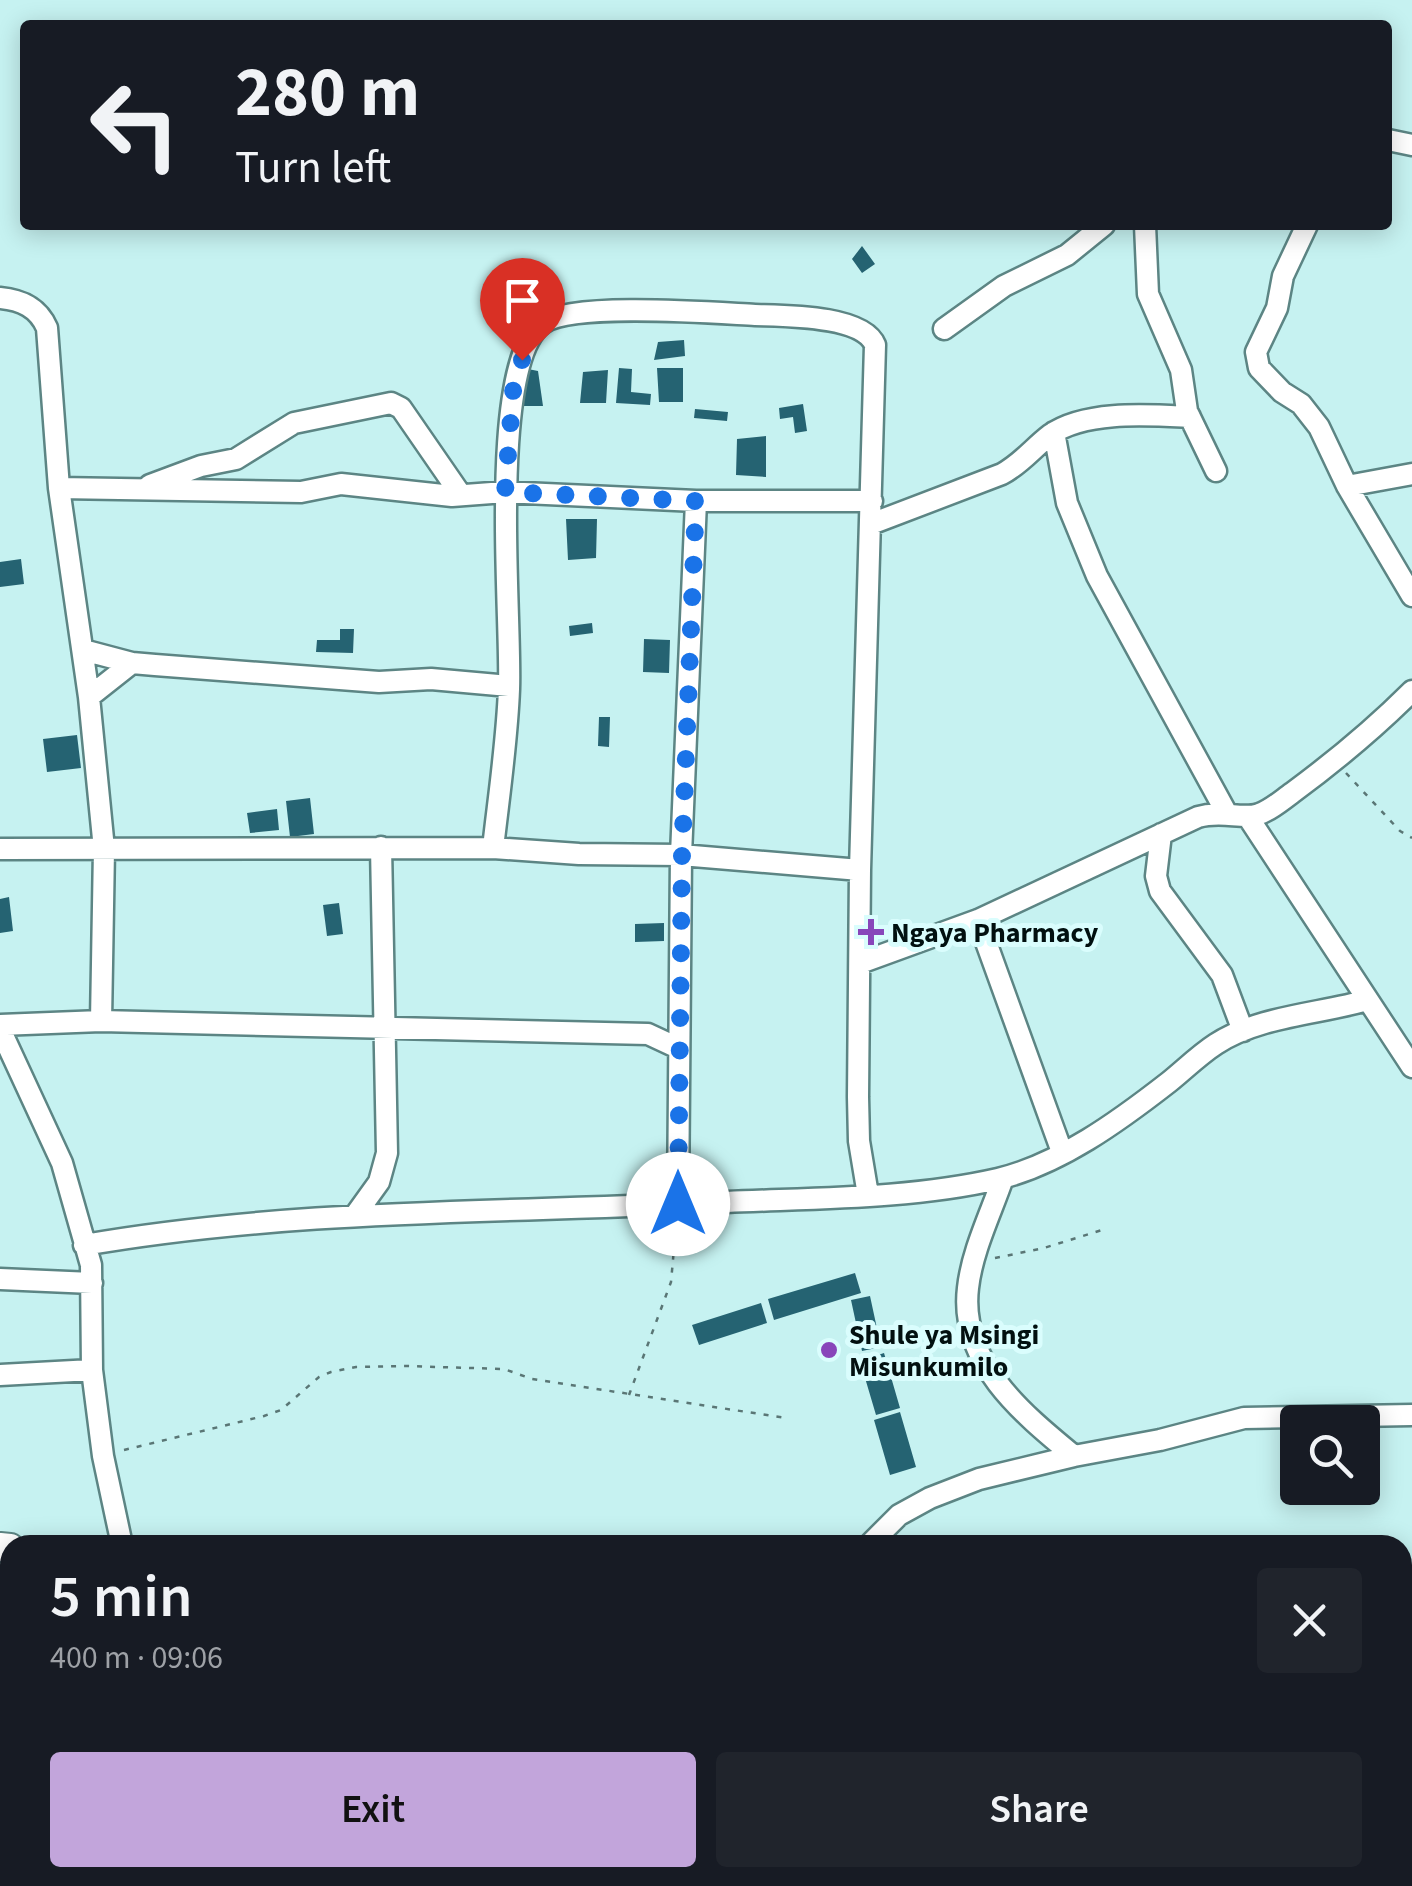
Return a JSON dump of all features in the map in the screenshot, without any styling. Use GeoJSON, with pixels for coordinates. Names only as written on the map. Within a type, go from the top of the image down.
{"type":"FeatureCollection","features":[{"type":"Feature","properties":{"kind":"street"},"geometry":{"type":"LineString","coordinates":[[944,329],[1004,286],[1067,255],[1098,230]]}},
{"type":"Feature","properties":{"kind":"street"},"geometry":{"type":"LineString","coordinates":[[1145,230],[1148,294],[1181,370],[1190,417],[1216,471]]}},
{"type":"Feature","properties":{"kind":"street"},"geometry":{"type":"LineString","coordinates":[[1304,230],[1283,276],[1277,308],[1256,352],[1259,368],[1302,404],[1319,427],[1347,486],[1412,596]]}},
{"type":"Feature","properties":{"kind":"street"},"geometry":{"type":"LineString","coordinates":[[0,298],[27,304],[42,317],[47,328],[58,488],[89,697],[104,849],[100,1021]]}},
{"type":"Feature","properties":{"kind":"street"},"geometry":{"type":"LineString","coordinates":[[493,848],[509,686],[505,492],[514,380],[531,339],[544,322],[592,312],[795,316],[846,324],[869,334],[874,345],[860,870],[859,1141],[868,1195]]}},
{"type":"Feature","properties":{"kind":"street"},"geometry":{"type":"LineString","coordinates":[[139,489],[200,466],[236,460],[294,423],[391,403],[401,408],[461,495]]}},
{"type":"Feature","properties":{"kind":"street"},"geometry":{"type":"LineString","coordinates":[[871,524],[1018,466],[1054,432],[1123,413],[1190,417]]}},
{"type":"Feature","properties":{"kind":"street"},"geometry":{"type":"LineString","coordinates":[[1054,432],[1067,503],[1097,576],[1226,812]]}},
{"type":"Feature","properties":{"kind":"street"},"geometry":{"type":"LineString","coordinates":[[1347,486],[1412,474]]}},
{"type":"Feature","properties":{"kind":"street"},"geometry":{"type":"LineString","coordinates":[[58,488],[300,492],[341,484],[394,492],[461,495],[505,492],[696,501],[872,501]]}},
{"type":"Feature","properties":{"kind":"street"},"geometry":{"type":"LineString","coordinates":[[678,1204],[682,855],[696,501]]}},
{"type":"Feature","properties":{"kind":"street"},"geometry":{"type":"LineString","coordinates":[[83,650],[132,663],[380,682],[431,679],[509,686]]}},
{"type":"Feature","properties":{"kind":"street"},"geometry":{"type":"LineString","coordinates":[[89,697],[132,663]]}},
{"type":"Feature","properties":{"kind":"street"},"geometry":{"type":"LineString","coordinates":[[860,963],[978,920],[1198,817],[1226,812],[1248,817],[1269,810],[1412,691]]}},
{"type":"Feature","properties":{"kind":"street"},"geometry":{"type":"LineString","coordinates":[[1248,817],[1412,1067]]}},
{"type":"Feature","properties":{"kind":"street"},"geometry":{"type":"LineString","coordinates":[[1161,834],[1156,876],[1160,891],[1222,975],[1243,1031]]}},
{"type":"Feature","properties":{"kind":"street"},"geometry":{"type":"LineString","coordinates":[[356,1214],[379,1182],[387,1153],[381,848]]}},
{"type":"Feature","properties":{"kind":"street"},"geometry":{"type":"LineString","coordinates":[[0,849],[493,848],[682,855],[860,870]]}},
{"type":"Feature","properties":{"kind":"street"},"geometry":{"type":"LineString","coordinates":[[978,920],[1062,1152]]}},
{"type":"Feature","properties":{"kind":"street"},"geometry":{"type":"LineString","coordinates":[[84,1245],[220,1224],[356,1214],[678,1204],[948,1189],[1003,1178],[1062,1152],[1120,1120],[1216,1044],[1243,1031],[1368,1000]]}},
{"type":"Feature","properties":{"kind":"street"},"geometry":{"type":"LineString","coordinates":[[648,1034],[680,1013]]}},
{"type":"Feature","properties":{"kind":"street"},"geometry":{"type":"LineString","coordinates":[[120,1535],[103,1456],[92,1370],[92,1283],[84,1245],[62,1163],[0,1027],[100,1021],[648,1034],[678,1048]]}},
{"type":"Feature","properties":{"kind":"street"},"geometry":{"type":"LineString","coordinates":[[1003,1178],[967,1290],[972,1330],[983,1361],[1002,1392],[1074,1456]]}},
{"type":"Feature","properties":{"kind":"street"},"geometry":{"type":"LineString","coordinates":[[0,1279],[92,1283]]}},
{"type":"Feature","properties":{"kind":"street"},"geometry":{"type":"LineString","coordinates":[[0,1375],[92,1370]]}},
{"type":"Feature","properties":{"kind":"street"},"geometry":{"type":"LineString","coordinates":[[879,1535],[898,1515],[930,1498],[979,1479],[1074,1456],[1160,1440],[1244,1418],[1412,1415]]}},
{"type":"Feature","properties":{"kind":"path"},"geometry":{"type":"LineString","coordinates":[[1333,760],[1400,831],[1412,838]]}},
{"type":"Feature","properties":{"kind":"path"},"geometry":{"type":"LineString","coordinates":[[630,1395],[671,1282],[678,1204]]}},
{"type":"Feature","properties":{"kind":"path"},"geometry":{"type":"LineString","coordinates":[[974,1262],[1044,1248],[1102,1230]]}},
{"type":"Feature","properties":{"kind":"path"},"geometry":{"type":"LineString","coordinates":[[103,1456],[264,1416],[280,1410],[319,1377],[356,1367],[504,1368],[532,1379],[786,1418]]}},
{"type":"Feature","properties":{"kind":"building"},"geometry":{"type":"Polygon","coordinates":[[[862,246],[875,264],[862,273],[852,259],[862,246]]]}},
{"type":"Feature","properties":{"kind":"building"},"geometry":{"type":"Polygon","coordinates":[[[684,340],[685,356],[654,360],[658,342],[684,340]]]}},
{"type":"Feature","properties":{"kind":"building"},"geometry":{"type":"Polygon","coordinates":[[[523,368],[538,371],[543,406],[524,406],[523,368]]]}},
{"type":"Feature","properties":{"kind":"building"},"geometry":{"type":"Polygon","coordinates":[[[619,368],[632,369],[631,392],[651,394],[650,405],[616,403],[619,368]]]}},
{"type":"Feature","properties":{"kind":"building"},"geometry":{"type":"Polygon","coordinates":[[[657,368],[683,368],[683,402],[659,402],[657,368]]]}},
{"type":"Feature","properties":{"kind":"building"},"geometry":{"type":"Polygon","coordinates":[[[608,370],[606,403],[580,403],[583,372],[608,370]]]}},
{"type":"Feature","properties":{"kind":"building"},"geometry":{"type":"Polygon","coordinates":[[[803,404],[807,431],[795,433],[793,417],[780,419],[779,408],[803,404]]]}},
{"type":"Feature","properties":{"kind":"building"},"geometry":{"type":"Polygon","coordinates":[[[695,409],[728,412],[727,421],[694,418],[695,409]]]}},
{"type":"Feature","properties":{"kind":"building"},"geometry":{"type":"Polygon","coordinates":[[[766,436],[766,477],[736,475],[737,439],[766,436]]]}},
{"type":"Feature","properties":{"kind":"building"},"geometry":{"type":"Polygon","coordinates":[[[566,519],[597,519],[596,558],[568,560],[566,519]]]}},
{"type":"Feature","properties":{"kind":"building"},"geometry":{"type":"Polygon","coordinates":[[[21,559],[24,584],[0,587],[0,562],[21,559]]]}},
{"type":"Feature","properties":{"kind":"building"},"geometry":{"type":"Polygon","coordinates":[[[592,623],[593,633],[570,636],[569,626],[592,623]]]}},
{"type":"Feature","properties":{"kind":"building"},"geometry":{"type":"Polygon","coordinates":[[[340,629],[354,629],[353,653],[316,652],[317,640],[340,640],[340,629]]]}},
{"type":"Feature","properties":{"kind":"building"},"geometry":{"type":"Polygon","coordinates":[[[644,639],[670,640],[669,673],[643,672],[644,639]]]}},
{"type":"Feature","properties":{"kind":"building"},"geometry":{"type":"Polygon","coordinates":[[[599,717],[610,717],[609,747],[598,746],[599,717]]]}},
{"type":"Feature","properties":{"kind":"building"},"geometry":{"type":"Polygon","coordinates":[[[77,735],[81,768],[47,772],[43,739],[77,735]]]}},
{"type":"Feature","properties":{"kind":"building"},"geometry":{"type":"Polygon","coordinates":[[[310,798],[314,834],[290,837],[286,801],[310,798]]]}},
{"type":"Feature","properties":{"kind":"building"},"geometry":{"type":"Polygon","coordinates":[[[277,809],[279,830],[250,833],[247,813],[277,809]]]}},
{"type":"Feature","properties":{"kind":"building"},"geometry":{"type":"Polygon","coordinates":[[[9,897],[13,931],[0,933],[0,899],[9,897]]]}},
{"type":"Feature","properties":{"kind":"building"},"geometry":{"type":"Polygon","coordinates":[[[339,903],[343,934],[327,936],[323,905],[339,903]]]}},
{"type":"Feature","properties":{"kind":"building"},"geometry":{"type":"Polygon","coordinates":[[[664,923],[664,941],[635,942],[635,924],[664,923]]]}},
{"type":"Feature","properties":{"kind":"building"},"geometry":{"type":"Polygon","coordinates":[[[855,1273],[861,1293],[774,1320],[768,1299],[855,1273]]]}},
{"type":"Feature","properties":{"kind":"building"},"geometry":{"type":"Polygon","coordinates":[[[870,1296],[881,1347],[862,1351],[851,1300],[870,1296]]]}},
{"type":"Feature","properties":{"kind":"building"},"geometry":{"type":"Polygon","coordinates":[[[761,1303],[767,1323],[699,1345],[692,1325],[761,1303]]]}},
{"type":"Feature","properties":{"kind":"building"},"geometry":{"type":"Polygon","coordinates":[[[884,1353],[900,1408],[876,1415],[860,1361],[884,1353]]]}},
{"type":"Feature","properties":{"kind":"building"},"geometry":{"type":"Polygon","coordinates":[[[900,1412],[916,1467],[890,1475],[874,1420],[900,1412]]]}},
{"type":"Feature","properties":{"kind":"place","name":"Ngaya Pharmacy"},"geometry":{"type":"Point","coordinates":[871,932]}},
{"type":"Feature","properties":{"kind":"place","name":"Shule ya Msingi Misunkumilo"},"geometry":{"type":"Point","coordinates":[829,1350]}},
{"type":"Feature","properties":{"kind":"route"},"geometry":{"type":"LineString","coordinates":[[522,360],[514,380],[505,492],[696,501],[682,855],[678,1204]]}}]}
